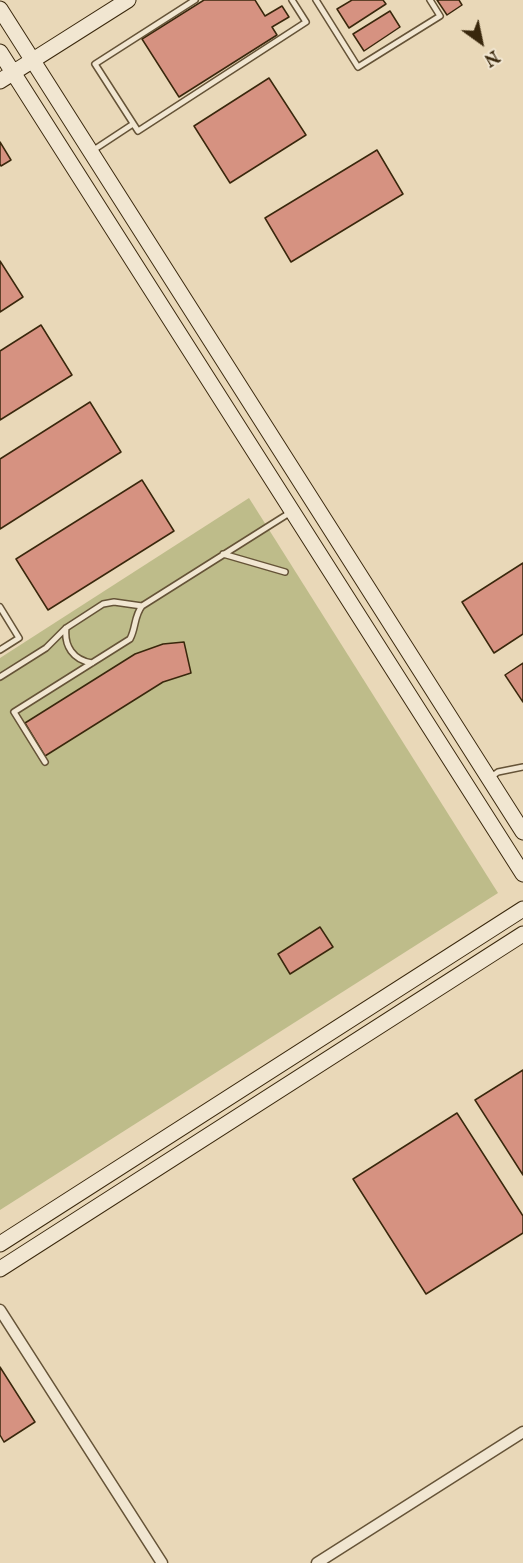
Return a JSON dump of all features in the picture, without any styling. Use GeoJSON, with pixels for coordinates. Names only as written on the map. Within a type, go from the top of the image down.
{"type":"FeatureCollection","features":[{"type":"Feature","properties":{"kind":"main road"},"geometry":{"type":"LineString","coordinates":[[0,81],[128,0]]}},
{"type":"Feature","properties":{"kind":"main road"},"geometry":{"type":"LineString","coordinates":[[0,9],[523,832]]}},
{"type":"Feature","properties":{"kind":"main road"},"geometry":{"type":"LineString","coordinates":[[0,52],[523,874]]}},
{"type":"Feature","properties":{"kind":"main road"},"geometry":{"type":"LineString","coordinates":[[0,1244],[523,909]]}},
{"type":"Feature","properties":{"kind":"main road"},"geometry":{"type":"LineString","coordinates":[[0,1269],[523,934]]}},
{"type":"Feature","properties":{"kind":"street"},"geometry":{"type":"LineString","coordinates":[[0,1310],[162,1563]]}},
{"type":"Feature","properties":{"kind":"street"},"geometry":{"type":"LineString","coordinates":[[317,1563],[523,1432]]}},
{"type":"Feature","properties":{"kind":"lane"},"geometry":{"type":"LineString","coordinates":[[195,0],[95,64],[138,131],[306,22],[292,0]]}},
{"type":"Feature","properties":{"kind":"lane"},"geometry":{"type":"LineString","coordinates":[[316,0],[358,67],[440,16],[430,0]]}},
{"type":"Feature","properties":{"kind":"lane"},"geometry":{"type":"LineString","coordinates":[[91,152],[134,124]]}},
{"type":"Feature","properties":{"kind":"lane"},"geometry":{"type":"LineString","coordinates":[[45,762],[14,712],[130,639],[133,634],[135,616],[142,606],[292,511]]}},
{"type":"Feature","properties":{"kind":"lane"},"geometry":{"type":"LineString","coordinates":[[223,555],[285,572]]}},
{"type":"Feature","properties":{"kind":"lane"},"geometry":{"type":"LineString","coordinates":[[0,677],[46,648],[66,628],[103,604],[114,602],[142,606]]}},
{"type":"Feature","properties":{"kind":"lane"},"geometry":{"type":"LineString","coordinates":[[0,607],[19,638],[0,650]]}},
{"type":"Feature","properties":{"kind":"lane"},"geometry":{"type":"LineString","coordinates":[[66,628],[66,641],[72,653],[81,660],[92,663]]}},
{"type":"Feature","properties":{"kind":"lane"},"geometry":{"type":"LineString","coordinates":[[490,779],[498,772],[518,766],[523,767]]}},
{"type":"Feature","properties":{"kind":"shaded area"},"geometry":{"type":"Polygon","coordinates":[[[249,498],[498,893],[0,1210],[0,658],[249,498]]]}},
{"type":"Feature","properties":{"kind":"building"},"geometry":{"type":"Polygon","coordinates":[[[204,0],[255,0],[265,16],[282,6],[289,17],[272,27],[277,35],[179,97],[142,39],[204,0]]]}},
{"type":"Feature","properties":{"kind":"building"},"geometry":{"type":"Polygon","coordinates":[[[352,0],[383,0],[386,4],[349,28],[337,9],[352,0]]]}},
{"type":"Feature","properties":{"kind":"building"},"geometry":{"type":"Polygon","coordinates":[[[437,0],[459,0],[462,5],[447,15],[437,0]]]}},
{"type":"Feature","properties":{"kind":"building"},"geometry":{"type":"Polygon","coordinates":[[[390,11],[400,27],[364,51],[353,34],[390,11]]]}},
{"type":"Feature","properties":{"kind":"building"},"geometry":{"type":"Polygon","coordinates":[[[269,78],[306,135],[230,183],[194,126],[269,78]]]}},
{"type":"Feature","properties":{"kind":"building"},"geometry":{"type":"Polygon","coordinates":[[[0,142],[11,160],[1,166],[0,164],[0,142]]]}},
{"type":"Feature","properties":{"kind":"building"},"geometry":{"type":"Polygon","coordinates":[[[377,150],[403,194],[291,262],[265,218],[377,150]]]}},
{"type":"Feature","properties":{"kind":"building"},"geometry":{"type":"Polygon","coordinates":[[[0,261],[23,297],[0,312],[0,261]]]}},
{"type":"Feature","properties":{"kind":"building"},"geometry":{"type":"Polygon","coordinates":[[[41,325],[72,375],[0,420],[0,351],[41,325]]]}},
{"type":"Feature","properties":{"kind":"building"},"geometry":{"type":"Polygon","coordinates":[[[90,402],[121,452],[0,529],[0,459],[90,402]]]}},
{"type":"Feature","properties":{"kind":"building"},"geometry":{"type":"Polygon","coordinates":[[[142,480],[174,531],[48,610],[16,559],[142,480]]]}},
{"type":"Feature","properties":{"kind":"building"},"geometry":{"type":"Polygon","coordinates":[[[523,563],[523,634],[494,653],[462,602],[523,563]]]}},
{"type":"Feature","properties":{"kind":"building"},"geometry":{"type":"Polygon","coordinates":[[[184,642],[191,673],[163,682],[45,756],[25,723],[135,654],[163,644],[184,642]]]}},
{"type":"Feature","properties":{"kind":"building"},"geometry":{"type":"Polygon","coordinates":[[[523,663],[523,702],[505,675],[523,663]]]}},
{"type":"Feature","properties":{"kind":"building"},"geometry":{"type":"Polygon","coordinates":[[[320,927],[333,947],[290,974],[278,954],[320,927]]]}},
{"type":"Feature","properties":{"kind":"building"},"geometry":{"type":"Polygon","coordinates":[[[523,1070],[523,1175],[475,1100],[523,1070]]]}},
{"type":"Feature","properties":{"kind":"building"},"geometry":{"type":"Polygon","coordinates":[[[457,1113],[523,1216],[523,1233],[426,1294],[353,1179],[457,1113]]]}},
{"type":"Feature","properties":{"kind":"building"},"geometry":{"type":"Polygon","coordinates":[[[0,1367],[35,1422],[4,1442],[0,1435],[0,1367]]]}}]}
